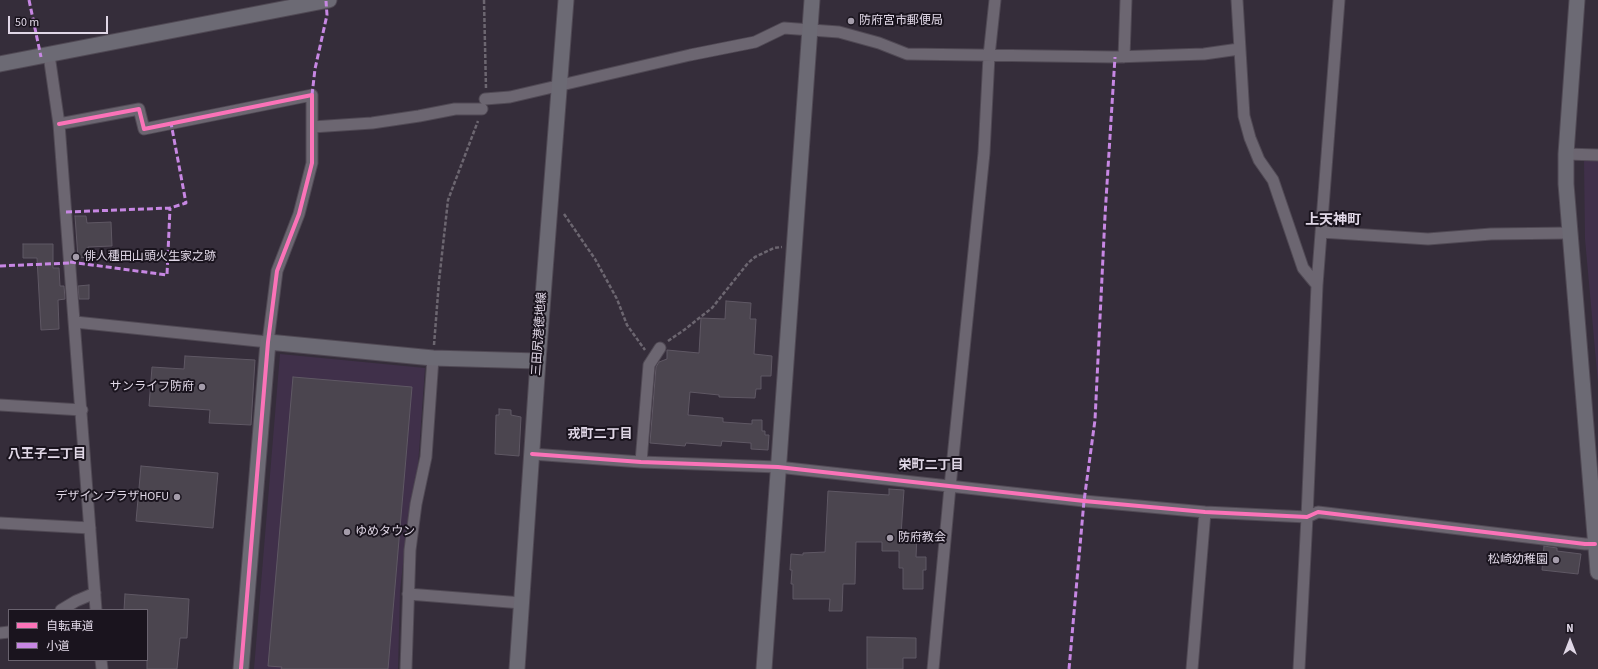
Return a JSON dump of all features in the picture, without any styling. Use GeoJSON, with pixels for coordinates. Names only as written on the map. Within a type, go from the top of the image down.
{"type":"FeatureCollection","features":[{"type":"Feature","properties":{"kind":"street"},"geometry":{"type":"LineString","coordinates":[[0,64],[328,0]]}},
{"type":"Feature","properties":{"kind":"street","name":"三田尻港徳地線"},"geometry":{"type":"LineString","coordinates":[[517,669],[538,361],[566,0]]}},
{"type":"Feature","properties":{"kind":"street"},"geometry":{"type":"LineString","coordinates":[[764,669],[812,0]]}},
{"type":"Feature","properties":{"kind":"street"},"geometry":{"type":"LineString","coordinates":[[933,669],[984,153],[989,56],[995,0]]}},
{"type":"Feature","properties":{"kind":"street"},"geometry":{"type":"LineString","coordinates":[[1124,57],[1126,0]]}},
{"type":"Feature","properties":{"kind":"street"},"geometry":{"type":"LineString","coordinates":[[1237,0],[1244,116],[1250,138],[1259,160],[1273,180],[1303,268],[1317,285]]}},
{"type":"Feature","properties":{"kind":"street"},"geometry":{"type":"LineString","coordinates":[[1299,669],[1317,285],[1339,0]]}},
{"type":"Feature","properties":{"kind":"street"},"geometry":{"type":"LineString","coordinates":[[1577,0],[1566,154],[1566,184],[1598,572]]}},
{"type":"Feature","properties":{"kind":"street"},"geometry":{"type":"LineString","coordinates":[[312,127],[372,123],[483,104],[682,56],[755,42],[784,28],[839,32],[879,43],[907,54],[1124,57],[1204,54],[1239,49]]}},
{"type":"Feature","properties":{"kind":"street"},"geometry":{"type":"LineString","coordinates":[[49,55],[59,124],[82,410],[96,609]]}},
{"type":"Feature","properties":{"kind":"street"},"geometry":{"type":"LineString","coordinates":[[59,124],[139,110],[144,129],[312,95],[312,163],[299,214],[277,271],[268,342],[241,669]]}},
{"type":"Feature","properties":{"kind":"street"},"geometry":{"type":"LineString","coordinates":[[1566,154],[1598,155]]}},
{"type":"Feature","properties":{"kind":"street"},"geometry":{"type":"LineString","coordinates":[[1321,232],[1428,239],[1491,234],[1569,233]]}},
{"type":"Feature","properties":{"kind":"street"},"geometry":{"type":"LineString","coordinates":[[75,322],[433,358],[538,361]]}},
{"type":"Feature","properties":{"kind":"street"},"geometry":{"type":"LineString","coordinates":[[641,462],[649,365],[652,358],[660,348]]}},
{"type":"Feature","properties":{"kind":"street"},"geometry":{"type":"LineString","coordinates":[[406,669],[410,550],[416,504],[426,457],[433,358]]}},
{"type":"Feature","properties":{"kind":"street"},"geometry":{"type":"LineString","coordinates":[[0,405],[82,410]]}},
{"type":"Feature","properties":{"kind":"street"},"geometry":{"type":"LineString","coordinates":[[532,454],[641,462],[778,466],[950,486],[1205,512],[1307,517],[1318,512],[1585,544],[1596,539]]}},
{"type":"Feature","properties":{"kind":"street"},"geometry":{"type":"LineString","coordinates":[[1192,669],[1205,512]]}},
{"type":"Feature","properties":{"kind":"street"},"geometry":{"type":"LineString","coordinates":[[0,523],[90,528]]}},
{"type":"Feature","properties":{"kind":"street"},"geometry":{"type":"LineString","coordinates":[[63,609],[76,601],[95,593]]}},
{"type":"Feature","properties":{"kind":"street"},"geometry":{"type":"LineString","coordinates":[[408,594],[522,603]]}},
{"type":"Feature","properties":{"kind":"path"},"geometry":{"type":"LineString","coordinates":[[433,358],[439,282],[448,200],[483,104],[486,85],[484,0]]}},
{"type":"Feature","properties":{"kind":"path"},"geometry":{"type":"LineString","coordinates":[[551,196],[596,260],[617,299],[627,325],[652,358]]}},
{"type":"Feature","properties":{"kind":"path"},"geometry":{"type":"LineString","coordinates":[[660,348],[668,340],[684,330],[712,308],[748,263],[755,257],[774,248],[794,247]]}},
{"type":"Feature","properties":{"kind":"shaded area"},"geometry":{"type":"Polygon","coordinates":[[[1584,158],[1598,158],[1598,383],[1585,239],[1584,158]]]}},
{"type":"Feature","properties":{"kind":"shaded area"},"geometry":{"type":"Polygon","coordinates":[[[280,354],[425,368],[418,465],[407,530],[400,590],[398,669],[254,669],[280,354]]]}},
{"type":"Feature","properties":{"kind":"building"},"geometry":{"type":"Polygon","coordinates":[[[75,216],[86,216],[87,223],[111,222],[112,246],[88,247],[89,257],[78,258],[75,216]]]}},
{"type":"Feature","properties":{"kind":"building"},"geometry":{"type":"Polygon","coordinates":[[[23,244],[53,244],[53,268],[59,268],[60,286],[64,286],[65,299],[58,300],[59,329],[41,330],[37,258],[23,258],[23,244]]]}},
{"type":"Feature","properties":{"kind":"building"},"geometry":{"type":"Polygon","coordinates":[[[89,285],[89,299],[79,299],[78,286],[89,285]]]}},
{"type":"Feature","properties":{"kind":"building"},"geometry":{"type":"Polygon","coordinates":[[[726,301],[751,303],[750,319],[756,319],[754,354],[772,356],[771,376],[761,376],[761,389],[756,389],[755,398],[719,397],[719,395],[690,392],[688,415],[723,418],[723,422],[752,424],[752,420],[762,420],[762,431],[765,431],[765,435],[769,435],[768,450],[751,449],[751,443],[722,441],[721,446],[686,443],[685,446],[650,443],[656,367],[659,362],[667,359],[667,350],[699,353],[701,318],[725,319],[726,301]]]}},
{"type":"Feature","properties":{"kind":"building","name":"サンライフ防府"},"geometry":{"type":"Polygon","coordinates":[[[185,356],[255,360],[251,425],[209,423],[210,410],[149,406],[152,367],[184,369],[185,356]]]}},
{"type":"Feature","properties":{"kind":"building"},"geometry":{"type":"Polygon","coordinates":[[[293,377],[412,387],[388,669],[281,669],[282,667],[268,666],[293,377]]]}},
{"type":"Feature","properties":{"kind":"building"},"geometry":{"type":"Polygon","coordinates":[[[499,409],[511,410],[511,415],[521,417],[519,456],[495,454],[496,415],[499,415],[499,409]]]}},
{"type":"Feature","properties":{"kind":"building","name":"デザインプラザHOFU"},"geometry":{"type":"Polygon","coordinates":[[[141,466],[218,473],[213,528],[136,521],[141,466]]]}},
{"type":"Feature","properties":{"kind":"building"},"geometry":{"type":"Polygon","coordinates":[[[889,489],[904,490],[901,535],[917,535],[916,557],[926,557],[926,570],[923,570],[923,589],[903,589],[903,568],[899,568],[899,551],[882,551],[882,542],[856,542],[855,584],[843,584],[842,611],[829,611],[830,599],[793,599],[793,584],[791,584],[792,570],[790,570],[791,554],[803,555],[803,553],[825,552],[828,491],[889,495],[889,489]]]}},
{"type":"Feature","properties":{"kind":"building"},"geometry":{"type":"Polygon","coordinates":[[[1544,546],[1557,548],[1557,551],[1581,554],[1578,574],[1542,570],[1544,546]]]}},
{"type":"Feature","properties":{"kind":"building"},"geometry":{"type":"Polygon","coordinates":[[[125,594],[189,599],[187,638],[180,638],[177,669],[147,669],[148,609],[124,609],[125,594]]]}},
{"type":"Feature","properties":{"kind":"building"},"geometry":{"type":"Polygon","coordinates":[[[867,637],[916,638],[916,658],[903,658],[903,669],[867,669],[867,637]]]}},
{"type":"Feature","properties":{"kind":"marked path"},"geometry":{"type":"LineString","coordinates":[[29,0],[41,57]]}},
{"type":"Feature","properties":{"kind":"marked path"},"geometry":{"type":"LineString","coordinates":[[312,95],[315,69],[327,15],[326,1]]}},
{"type":"Feature","properties":{"kind":"marked path"},"geometry":{"type":"LineString","coordinates":[[1069,669],[1084,501],[1095,420],[1105,216],[1115,57]]}},
{"type":"Feature","properties":{"kind":"marked path"},"geometry":{"type":"LineString","coordinates":[[66,212],[170,208],[186,203],[171,123]]}},
{"type":"Feature","properties":{"kind":"marked path"},"geometry":{"type":"LineString","coordinates":[[70,262],[167,275],[170,208]]}},
{"type":"Feature","properties":{"kind":"marked path"},"geometry":{"type":"LineString","coordinates":[[0,266],[70,263]]}},
{"type":"Feature","properties":{"kind":"cycle path"},"geometry":{"type":"LineString","coordinates":[[59,124],[139,109],[144,129],[312,95],[312,163],[299,214],[277,271],[268,342],[241,669]]}},
{"type":"Feature","properties":{"kind":"cycle path"},"geometry":{"type":"LineString","coordinates":[[532,454],[641,462],[778,467],[1084,501],[1205,512],[1307,517],[1318,512],[1595,544]]}},
{"type":"Feature","properties":{"kind":"place","name":"防府宮市郵便局"},"geometry":{"type":"Point","coordinates":[851,21]}},
{"type":"Feature","properties":{"kind":"place","name":"俳人種田山頭火生家之跡"},"geometry":{"type":"Point","coordinates":[76,257]}},
{"type":"Feature","properties":{"kind":"place","name":"サンライフ防府"},"geometry":{"type":"Point","coordinates":[202,387]}},
{"type":"Feature","properties":{"kind":"place","name":"デザインプラザHOFU"},"geometry":{"type":"Point","coordinates":[177,497]}},
{"type":"Feature","properties":{"kind":"place","name":"ゆめタウン"},"geometry":{"type":"Point","coordinates":[347,532]}},
{"type":"Feature","properties":{"kind":"place","name":"防府教会"},"geometry":{"type":"Point","coordinates":[890,538]}},
{"type":"Feature","properties":{"kind":"place","name":"松崎幼稚園"},"geometry":{"type":"Point","coordinates":[1556,560]}},
{"type":"Feature","properties":{"kind":"district","name":"上天神町"},"geometry":{"type":"Point","coordinates":[1333,221]}},
{"type":"Feature","properties":{"kind":"district","name":"戎町二丁目"},"geometry":{"type":"Point","coordinates":[600,435]}},
{"type":"Feature","properties":{"kind":"district","name":"八王子二丁目"},"geometry":{"type":"Point","coordinates":[47,455]}},
{"type":"Feature","properties":{"kind":"district","name":"栄町二丁目"},"geometry":{"type":"Point","coordinates":[931,466]}}]}
